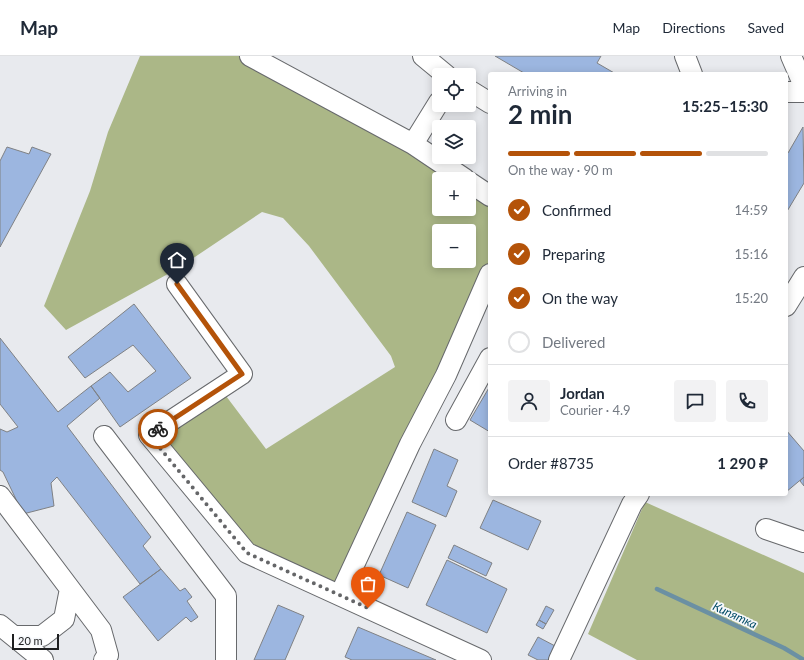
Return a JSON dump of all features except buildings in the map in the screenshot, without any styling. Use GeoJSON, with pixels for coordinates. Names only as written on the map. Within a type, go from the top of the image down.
{"type":"FeatureCollection","features":[{"type":"Feature","properties":{"kind":"lane"},"geometry":{"type":"LineString","coordinates":[[250,56],[413,144],[455,172]]}},
{"type":"Feature","properties":{"kind":"lane"},"geometry":{"type":"LineString","coordinates":[[423,56],[438,68]]}},
{"type":"Feature","properties":{"kind":"lane"},"geometry":{"type":"LineString","coordinates":[[791,56],[804,86]]}},
{"type":"Feature","properties":{"kind":"lane"},"geometry":{"type":"LineString","coordinates":[[788,92],[804,92]]}},
{"type":"Feature","properties":{"kind":"lane"},"geometry":{"type":"LineString","coordinates":[[476,94],[488,102]]}},
{"type":"Feature","properties":{"kind":"lane"},"geometry":{"type":"LineString","coordinates":[[413,144],[433,112]]}},
{"type":"Feature","properties":{"kind":"lane"},"geometry":{"type":"LineString","coordinates":[[476,187],[488,195]]}},
{"type":"Feature","properties":{"kind":"lane"},"geometry":{"type":"LineString","coordinates":[[788,303],[804,277]]}},
{"type":"Feature","properties":{"kind":"lane"},"geometry":{"type":"LineString","coordinates":[[340,595],[410,444],[446,375],[488,279]]}},
{"type":"Feature","properties":{"kind":"lane"},"geometry":{"type":"LineString","coordinates":[[177,284],[242,374],[149,435],[247,553],[481,660]]}},
{"type":"Feature","properties":{"kind":"lane"},"geometry":{"type":"LineString","coordinates":[[456,420],[488,362]]}},
{"type":"Feature","properties":{"kind":"lane"},"geometry":{"type":"LineString","coordinates":[[104,436],[226,596],[226,660]]}},
{"type":"Feature","properties":{"kind":"lane"},"geometry":{"type":"LineString","coordinates":[[0,496],[101,630],[108,655],[104,660]]}},
{"type":"Feature","properties":{"kind":"lane"},"geometry":{"type":"LineString","coordinates":[[563,659],[632,504],[638,496]]}},
{"type":"Feature","properties":{"kind":"lane"},"geometry":{"type":"LineString","coordinates":[[766,529],[804,542]]}},
{"type":"Feature","properties":{"kind":"lane"},"geometry":{"type":"LineString","coordinates":[[7,630],[42,636],[64,619],[70,589]]}},
{"type":"Feature","properties":{"kind":"lane"},"geometry":{"type":"LineString","coordinates":[[7,630],[43,660]]}},
{"type":"Feature","properties":{"kind":"green space"},"geometry":{"type":"Polygon","coordinates":[[[140,56],[250,56],[432,160],[432,164],[439,164],[453,172],[432,172],[432,216],[476,216],[476,187],[488,195],[488,276],[344,586],[249,543],[158,429],[220,388],[266,449],[395,367],[391,356],[309,246],[283,218],[262,212],[177,269],[66,330],[44,306],[90,191],[108,132],[140,56]]]}},
{"type":"Feature","properties":{"kind":"green space"},"geometry":{"type":"Polygon","coordinates":[[[645,502],[804,573],[804,660],[637,660],[588,634],[645,502]]]}},
{"type":"Feature","properties":{"kind":"waterway","name":"Кипятка"},"geometry":{"type":"LineString","coordinates":[[657,589],[784,648],[804,660]]}},
{"type":"Feature","properties":{"kind":"way so far"},"geometry":{"type":"LineString","coordinates":[[158,429],[149,435],[247,553],[368,608]]}},
{"type":"Feature","properties":{"kind":"route"},"geometry":{"type":"LineString","coordinates":[[158,429],[242,374],[177,284]]}}]}
